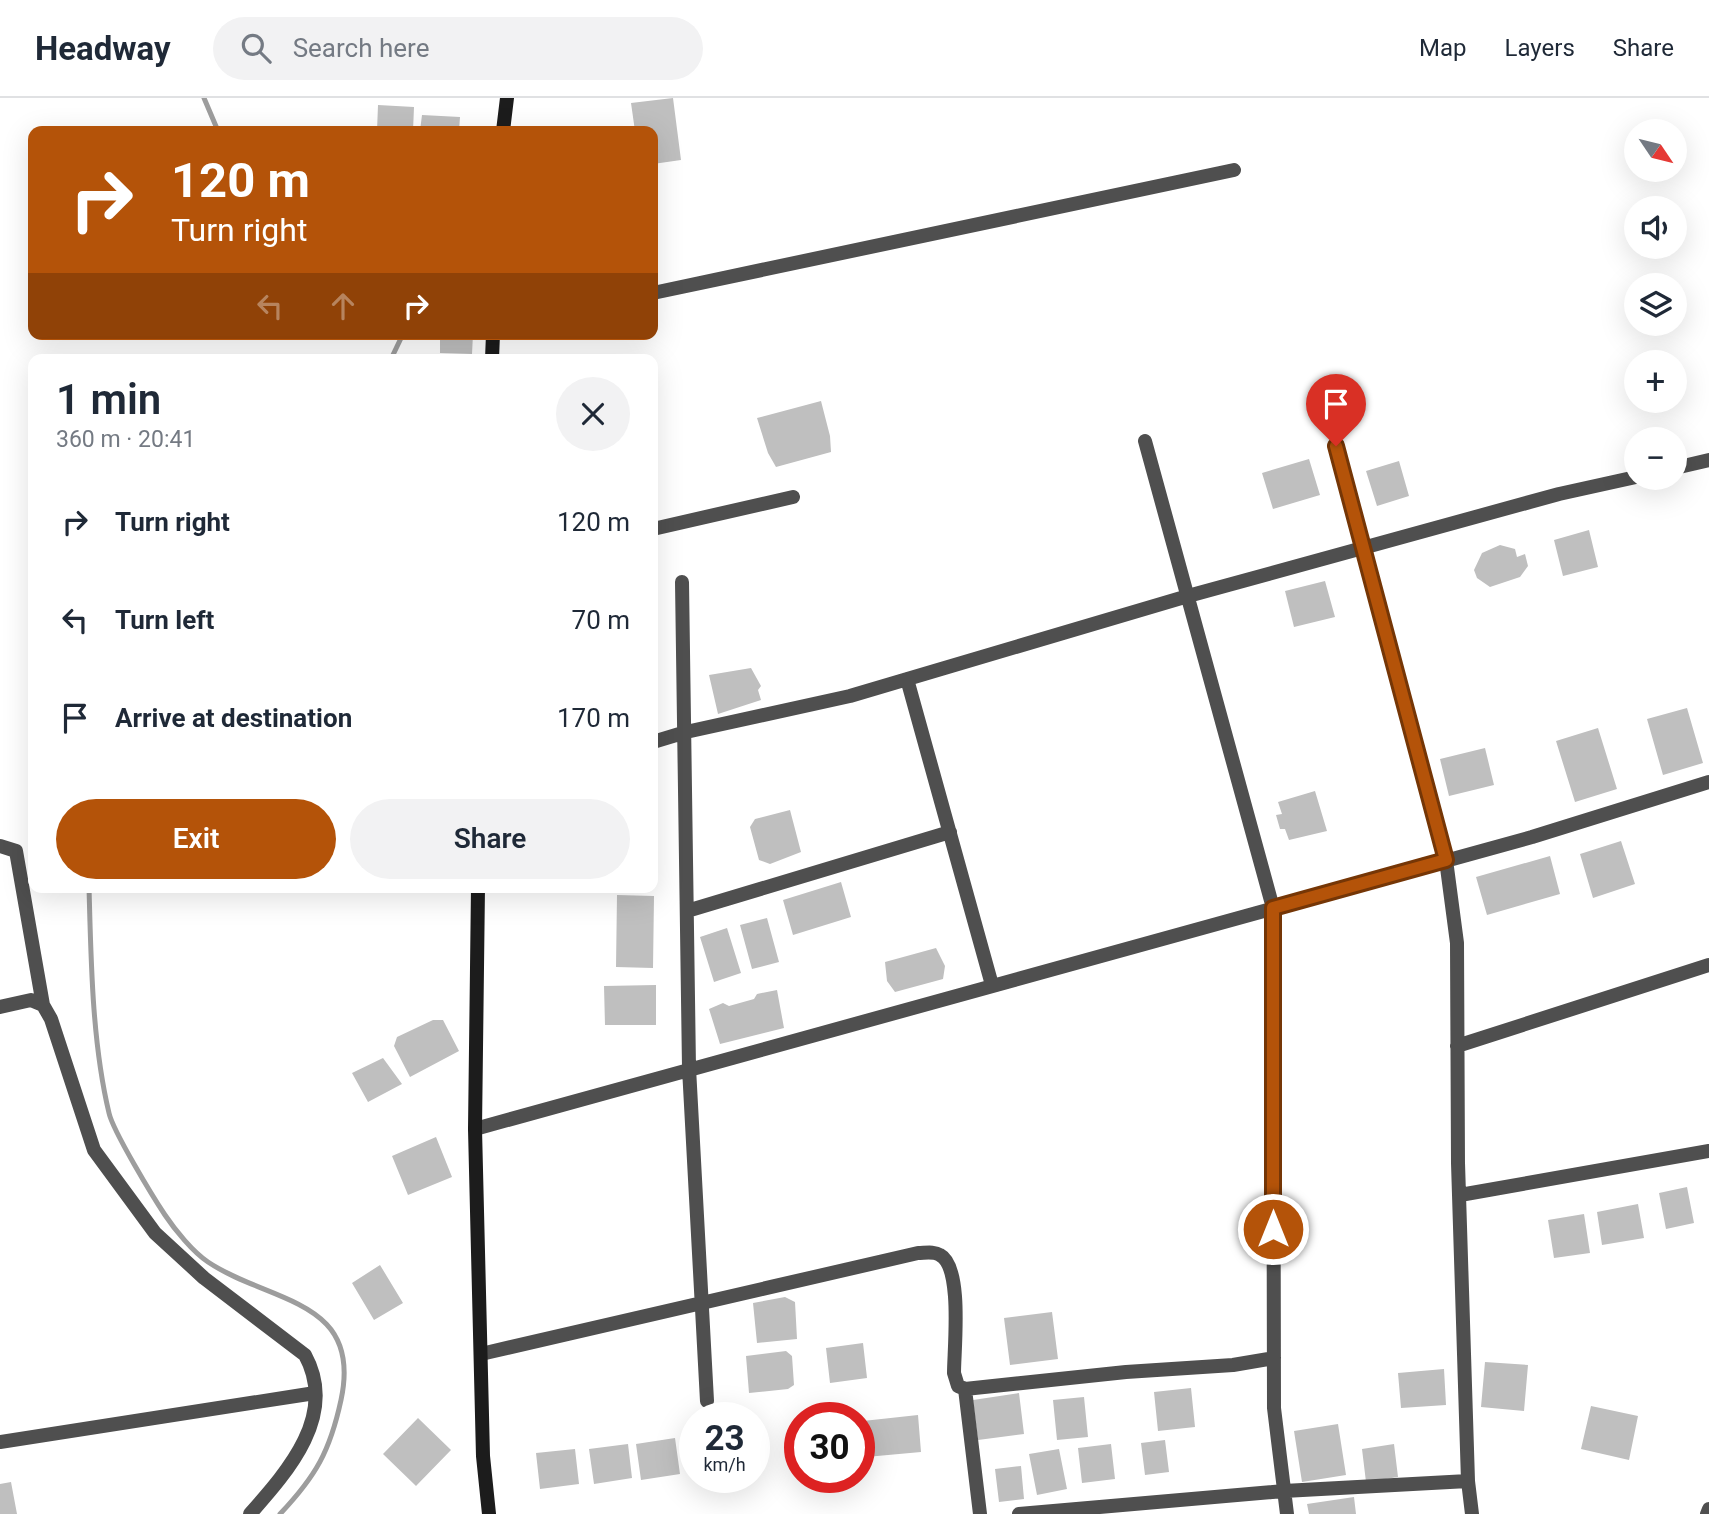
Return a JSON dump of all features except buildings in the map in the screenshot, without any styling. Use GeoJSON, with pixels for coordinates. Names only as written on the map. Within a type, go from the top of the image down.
{"type":"FeatureCollection","features":[{"type":"Feature","properties":{"kind":"street"},"geometry":{"type":"LineString","coordinates":[[504,126],[508,98]]}},
{"type":"Feature","properties":{"kind":"street"},"geometry":{"type":"LineString","coordinates":[[658,292],[1234,170]]}},
{"type":"Feature","properties":{"kind":"street"},"geometry":{"type":"LineString","coordinates":[[1145,441],[1273,908],[1274,1408],[1287,1514]]}},
{"type":"Feature","properties":{"kind":"street"},"geometry":{"type":"LineString","coordinates":[[1336,446],[1446,860],[1457,943],[1460,1195],[1468,1481],[1472,1514]]}},
{"type":"Feature","properties":{"kind":"street"},"geometry":{"type":"LineString","coordinates":[[1687,465],[1709,460]]}},
{"type":"Feature","properties":{"kind":"street"},"geometry":{"type":"LineString","coordinates":[[658,740],[850,696],[1188,596],[1559,494],[1624,480]]}},
{"type":"Feature","properties":{"kind":"street"},"geometry":{"type":"LineString","coordinates":[[658,528],[793,497]]}},
{"type":"Feature","properties":{"kind":"street"},"geometry":{"type":"LineString","coordinates":[[682,582],[689,1068],[707,1401]]}},
{"type":"Feature","properties":{"kind":"street"},"geometry":{"type":"LineString","coordinates":[[907,679],[992,985]]}},
{"type":"Feature","properties":{"kind":"street"},"geometry":{"type":"LineString","coordinates":[[475,1129],[1446,860],[1709,782]]}},
{"type":"Feature","properties":{"kind":"street"},"geometry":{"type":"LineString","coordinates":[[687,911],[950,832]]}},
{"type":"Feature","properties":{"kind":"street"},"geometry":{"type":"LineString","coordinates":[[0,846],[16,851],[43,1004],[51,1019],[94,1150],[155,1233],[204,1278],[305,1355],[315,1373],[315,1393],[306,1440],[289,1470],[250,1514]]}},
{"type":"Feature","properties":{"kind":"street"},"geometry":{"type":"LineString","coordinates":[[478,893],[475,1129],[481,1354],[489,1514]]}},
{"type":"Feature","properties":{"kind":"street"},"geometry":{"type":"LineString","coordinates":[[1457,1046],[1709,965]]}},
{"type":"Feature","properties":{"kind":"street"},"geometry":{"type":"LineString","coordinates":[[0,1007],[31,1000],[43,1004]]}},
{"type":"Feature","properties":{"kind":"street"},"geometry":{"type":"LineString","coordinates":[[1460,1195],[1709,1151]]}},
{"type":"Feature","properties":{"kind":"street"},"geometry":{"type":"LineString","coordinates":[[481,1354],[918,1253],[937,1253],[947,1260],[954,1278],[954,1374],[958,1386],[965,1390],[1126,1372],[1233,1365],[1274,1358]]}},
{"type":"Feature","properties":{"kind":"street"},"geometry":{"type":"LineString","coordinates":[[965,1390],[980,1514]]}},
{"type":"Feature","properties":{"kind":"street"},"geometry":{"type":"LineString","coordinates":[[0,1442],[315,1393]]}},
{"type":"Feature","properties":{"kind":"street"},"geometry":{"type":"LineString","coordinates":[[1019,1514],[1284,1491],[1468,1481]]}},
{"type":"Feature","properties":{"kind":"street"},"geometry":{"type":"LineString","coordinates":[[1707,1514],[1709,1509]]}},
{"type":"Feature","properties":{"kind":"waterway"},"geometry":{"type":"LineString","coordinates":[[204,98],[216,126]]}},
{"type":"Feature","properties":{"kind":"waterway"},"geometry":{"type":"LineString","coordinates":[[393,354],[400,340]]}},
{"type":"Feature","properties":{"kind":"waterway"},"geometry":{"type":"LineString","coordinates":[[89,893],[93,1001],[99,1058],[109,1113],[125,1148],[165,1215],[196,1253],[232,1276],[306,1308],[325,1322],[338,1341],[344,1366],[341,1400],[332,1434],[312,1475],[280,1514]]}},
{"type":"Feature","properties":{"kind":"route"},"geometry":{"type":"LineString","coordinates":[[1273,1229],[1273,908],[1446,860],[1336,446]]}}]}
